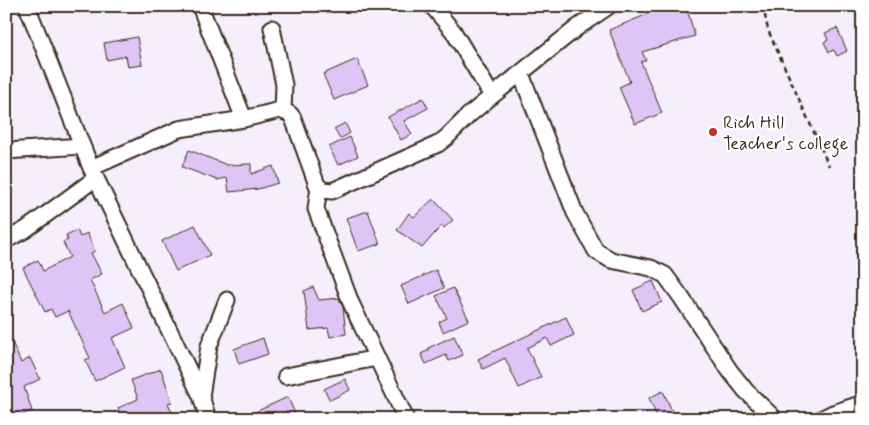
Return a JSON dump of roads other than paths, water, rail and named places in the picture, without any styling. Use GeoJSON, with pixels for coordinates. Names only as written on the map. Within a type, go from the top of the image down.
{"type":"FeatureCollection","features":[{"type":"Feature","properties":{"kind":"street"},"geometry":{"type":"LineString","coordinates":[[28,6],[82,146],[201,396],[208,419]]}},
{"type":"Feature","properties":{"kind":"street"},"geometry":{"type":"LineString","coordinates":[[200,6],[244,119]]}},
{"type":"Feature","properties":{"kind":"street"},"geometry":{"type":"LineString","coordinates":[[432,6],[453,31],[492,96]]}},
{"type":"Feature","properties":{"kind":"street"},"geometry":{"type":"LineString","coordinates":[[6,240],[24,230],[94,173],[179,129],[244,119],[280,110],[293,118],[319,187],[332,191],[438,144],[492,96],[578,27],[609,6]]}},
{"type":"Feature","properties":{"kind":"street"},"geometry":{"type":"LineString","coordinates":[[272,28],[284,86],[283,111]]}},
{"type":"Feature","properties":{"kind":"street"},"geometry":{"type":"LineString","coordinates":[[521,74],[575,213],[596,251],[611,260],[651,268],[665,275],[730,372],[746,391],[775,419]]}},
{"type":"Feature","properties":{"kind":"street"},"geometry":{"type":"LineString","coordinates":[[6,151],[82,146]]}},
{"type":"Feature","properties":{"kind":"street"},"geometry":{"type":"LineString","coordinates":[[319,187],[316,209],[351,303],[406,419]]}},
{"type":"Feature","properties":{"kind":"street"},"geometry":{"type":"LineString","coordinates":[[201,396],[209,346],[227,300]]}},
{"type":"Feature","properties":{"kind":"street"},"geometry":{"type":"LineString","coordinates":[[286,376],[377,358]]}},
{"type":"Feature","properties":{"kind":"street"},"geometry":{"type":"LineString","coordinates":[[821,419],[863,403]]}},
{"type":"Feature","properties":{"kind":"place","name":"Rich Hill Teacher's college"},"geometry":{"type":"Point","coordinates":[713,132]}}]}
